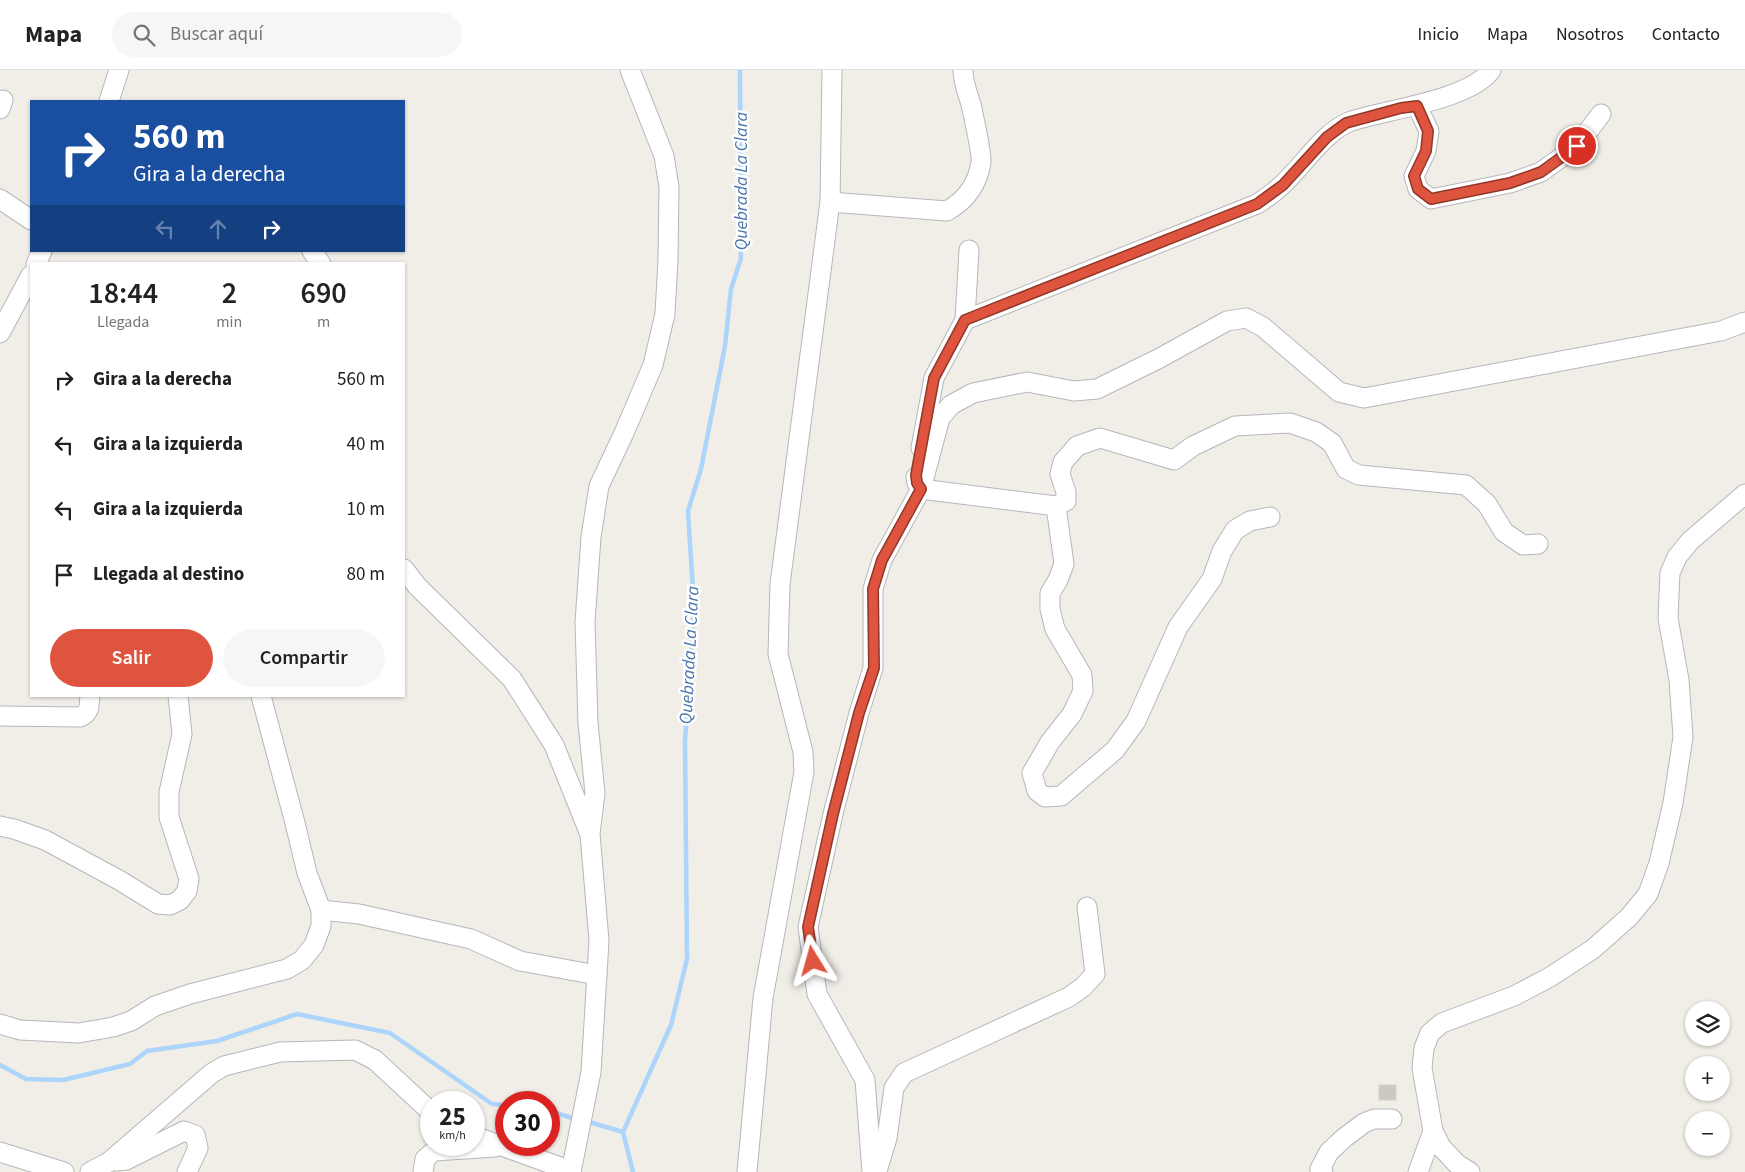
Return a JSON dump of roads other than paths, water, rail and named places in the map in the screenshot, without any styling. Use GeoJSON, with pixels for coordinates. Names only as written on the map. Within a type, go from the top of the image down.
{"type":"FeatureCollection","features":[{"type":"Feature","properties":{"kind":"street"},"geometry":{"type":"LineString","coordinates":[[109,100],[119,70]]}},
{"type":"Feature","properties":{"kind":"street"},"geometry":{"type":"LineString","coordinates":[[527,1156],[571,1171],[591,1072],[599,941],[590,834],[595,793],[588,722],[585,622],[591,537],[599,486],[624,433],[652,365],[665,314],[669,188],[664,156],[630,70]]}},
{"type":"Feature","properties":{"kind":"street"},"geometry":{"type":"LineString","coordinates":[[747,1172],[763,998],[804,772],[803,752],[778,654],[780,584],[830,202],[832,70]]}},
{"type":"Feature","properties":{"kind":"street"},"geometry":{"type":"LineString","coordinates":[[830,202],[947,211],[960,204],[973,188],[981,161],[971,106],[963,80],[963,70]]}},
{"type":"Feature","properties":{"kind":"street"},"geometry":{"type":"LineString","coordinates":[[965,320],[1257,204],[1283,185],[1327,137],[1346,123],[1401,108],[1417,106],[1452,94],[1486,77],[1491,70]]}},
{"type":"Feature","properties":{"kind":"street"},"geometry":{"type":"LineString","coordinates":[[1417,106],[1428,131],[1426,151],[1414,176],[1418,189],[1431,199],[1510,183],[1541,172],[1577,146],[1601,114]]}},
{"type":"Feature","properties":{"kind":"street"},"geometry":{"type":"LineString","coordinates":[[0,199],[30,219]]}},
{"type":"Feature","properties":{"kind":"street"},"geometry":{"type":"LineString","coordinates":[[969,250],[965,320],[934,378],[916,475],[917,483],[921,489],[1056,506],[1066,501],[1066,492],[1060,474],[1063,462],[1077,446],[1100,438],[1174,460],[1193,446],[1235,426],[1290,423],[1316,432],[1332,443],[1346,468],[1359,475],[1466,485],[1487,504],[1504,532],[1523,545],[1538,544]]}},
{"type":"Feature","properties":{"kind":"street"},"geometry":{"type":"LineString","coordinates":[[0,333],[30,276]]}},
{"type":"Feature","properties":{"kind":"street"},"geometry":{"type":"LineString","coordinates":[[872,1172],[865,1080],[818,994],[808,927],[833,814],[859,713],[874,668],[873,589],[882,560],[921,489],[940,418],[951,406],[973,393],[1027,382],[1074,391],[1097,389],[1158,359],[1227,321],[1246,318],[1263,327],[1339,392],[1364,398],[1720,331],[1745,322]]}},
{"type":"Feature","properties":{"kind":"street"},"geometry":{"type":"LineString","coordinates":[[1470,1172],[1457,1164],[1441,1147],[1433,1131],[1422,1068],[1424,1048],[1430,1033],[1442,1023],[1514,996],[1550,978],[1600,943],[1629,917],[1648,894],[1659,863],[1673,803],[1683,737],[1679,680],[1668,618],[1670,574],[1677,557],[1690,541],[1745,494]]}},
{"type":"Feature","properties":{"kind":"street"},"geometry":{"type":"LineString","coordinates":[[1056,506],[1064,564],[1058,580],[1050,593],[1050,609],[1055,629],[1082,675],[1083,691],[1072,714],[1050,742],[1032,773],[1037,791],[1045,797],[1061,796],[1115,750],[1136,720],[1178,626],[1212,579],[1222,551],[1235,530],[1250,521],[1270,517]]}},
{"type":"Feature","properties":{"kind":"street"},"geometry":{"type":"LineString","coordinates":[[405,569],[417,586],[512,679],[554,746],[590,834]]}},
{"type":"Feature","properties":{"kind":"street"},"geometry":{"type":"LineString","coordinates":[[0,716],[80,717],[85,715],[89,709],[90,697]]}},
{"type":"Feature","properties":{"kind":"street"},"geometry":{"type":"LineString","coordinates":[[0,826],[45,840],[119,880],[158,904],[170,905],[180,900],[187,891],[189,879],[169,817],[169,792],[182,734],[178,697]]}},
{"type":"Feature","properties":{"kind":"street"},"geometry":{"type":"LineString","coordinates":[[0,1024],[20,1030],[79,1033],[113,1027],[131,1021],[155,1006],[190,994],[287,969],[302,960],[314,945],[320,926],[321,910],[307,874],[261,697]]}},
{"type":"Feature","properties":{"kind":"street"},"geometry":{"type":"LineString","coordinates":[[877,1172],[887,1138],[894,1088],[904,1074],[1069,997],[1083,987],[1095,974],[1087,907]]}},
{"type":"Feature","properties":{"kind":"street"},"geometry":{"type":"LineString","coordinates":[[321,910],[359,914],[471,939],[520,961],[597,975]]}},
{"type":"Feature","properties":{"kind":"street"},"geometry":{"type":"LineString","coordinates":[[90,1172],[109,1162],[212,1073],[224,1066],[280,1052],[355,1050],[375,1060],[420,1102]]}},
{"type":"Feature","properties":{"kind":"street"},"geometry":{"type":"LineString","coordinates":[[1323,1172],[1320,1169],[1329,1152],[1344,1138],[1364,1123],[1374,1119],[1392,1119]]}},
{"type":"Feature","properties":{"kind":"street"},"geometry":{"type":"LineString","coordinates":[[109,1162],[126,1160],[184,1131],[195,1135],[198,1148],[187,1172]]}},
{"type":"Feature","properties":{"kind":"street"},"geometry":{"type":"LineString","coordinates":[[1418,1172],[1433,1131]]}},
{"type":"Feature","properties":{"kind":"street"},"geometry":{"type":"LineString","coordinates":[[423,1172],[426,1159],[434,1151],[495,1147]]}},
{"type":"Feature","properties":{"kind":"street"},"geometry":{"type":"LineString","coordinates":[[0,1152],[64,1172]]}},
{"type":"Feature","properties":{"kind":"waterway","name":"Quebrada La Clara"},"geometry":{"type":"LineString","coordinates":[[633,1172],[623,1132],[671,1025],[687,959],[685,741],[694,608],[688,511],[701,469],[725,346],[731,289],[741,258],[740,70]]}},
{"type":"Feature","properties":{"kind":"waterway"},"geometry":{"type":"LineString","coordinates":[[0,1065],[26,1079],[63,1080],[130,1064],[147,1051],[217,1041],[297,1014],[390,1033],[492,1104],[495,1104]]}},
{"type":"Feature","properties":{"kind":"waterway"},"geometry":{"type":"LineString","coordinates":[[560,1114],[576,1119]]}},
{"type":"Feature","properties":{"kind":"waterway"},"geometry":{"type":"LineString","coordinates":[[586,1121],[623,1132]]}}]}
